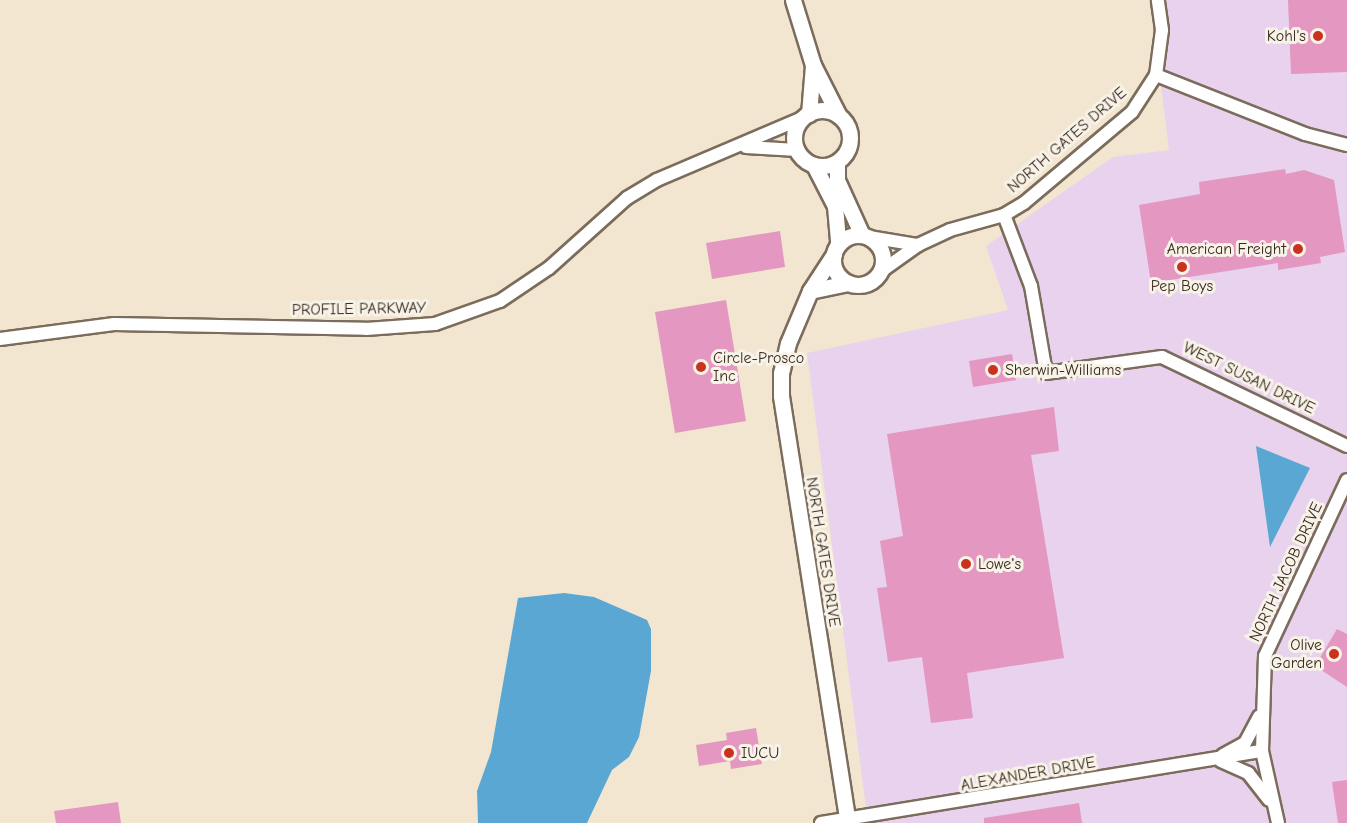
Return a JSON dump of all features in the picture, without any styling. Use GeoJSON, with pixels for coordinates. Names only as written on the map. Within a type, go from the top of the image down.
{"type":"FeatureCollection","features":[{"type":"Feature","properties":{"kind":"street"},"geometry":{"type":"LineString","coordinates":[[793,0],[813,66],[850,140],[837,162],[837,180],[865,236],[883,256],[880,272],[870,282],[848,283],[810,291]]}},
{"type":"Feature","properties":{"kind":"street","name":"NORTH GATES DRIVE"},"geometry":{"type":"LineString","coordinates":[[880,272],[918,245],[951,230],[1004,215],[1024,203],[1132,112],[1156,75],[1162,30],[1158,0]]}},
{"type":"Feature","properties":{"kind":"street"},"geometry":{"type":"LineString","coordinates":[[813,66],[807,115],[795,132],[797,150],[814,165],[836,206],[834,268],[848,283]]}},
{"type":"Feature","properties":{"kind":"street"},"geometry":{"type":"LineString","coordinates":[[1156,75],[1305,134],[1347,145]]}},
{"type":"Feature","properties":{"kind":"street"},"geometry":{"type":"LineString","coordinates":[[807,115],[822,110],[839,116]]}},
{"type":"Feature","properties":{"kind":"street","name":"PROFILE PARKWAY"},"geometry":{"type":"LineString","coordinates":[[0,339],[114,324],[366,329],[435,324],[500,301],[549,268],[627,198],[657,180],[739,147],[807,115]]}},
{"type":"Feature","properties":{"kind":"street","name":"PROFILE PARKWAY"},"geometry":{"type":"LineString","coordinates":[[739,147],[775,146],[797,150]]}},
{"type":"Feature","properties":{"kind":"street"},"geometry":{"type":"LineString","coordinates":[[814,165],[837,162]]}},
{"type":"Feature","properties":{"kind":"street","name":"WEST SUSAN DRIVE"},"geometry":{"type":"LineString","coordinates":[[1004,215],[1031,286],[1046,374],[1162,357],[1347,446]]}},
{"type":"Feature","properties":{"kind":"street"},"geometry":{"type":"LineString","coordinates":[[836,249],[849,236],[865,236],[918,245]]}},
{"type":"Feature","properties":{"kind":"street","name":"NORTH GATES DRIVE"},"geometry":{"type":"LineString","coordinates":[[836,249],[810,291],[788,343],[781,373],[781,396],[848,820]]}},
{"type":"Feature","properties":{"kind":"street","name":"NORTH JACOB DRIVE"},"geometry":{"type":"LineString","coordinates":[[1278,823],[1262,752],[1263,690],[1270,641],[1347,480]]}},
{"type":"Feature","properties":{"kind":"street","name":"ALEXANDER DRIVE"},"geometry":{"type":"LineString","coordinates":[[1214,760],[1245,743],[1254,732],[1263,690]]}},
{"type":"Feature","properties":{"kind":"street","name":"ALEXANDER DRIVE"},"geometry":{"type":"LineString","coordinates":[[821,823],[1262,752]]}},
{"type":"Feature","properties":{"kind":"street","name":"ALEXANDER DRIVE"},"geometry":{"type":"LineString","coordinates":[[1214,760],[1248,773],[1274,808]]}},
{"type":"Feature","properties":{"kind":"shaded area"},"geometry":{"type":"Polygon","coordinates":[[[1150,0],[1347,0],[1347,823],[868,823],[807,353],[1008,310],[986,246],[1113,157],[1169,150],[1150,0]]]}},
{"type":"Feature","properties":{"kind":"water"},"geometry":{"type":"Polygon","coordinates":[[[1256,446],[1310,468],[1270,547],[1256,446]]]}},
{"type":"Feature","properties":{"kind":"water"},"geometry":{"type":"Polygon","coordinates":[[[564,593],[594,597],[647,620],[651,629],[651,671],[639,737],[629,757],[612,770],[587,823],[478,823],[477,791],[491,752],[518,598],[564,593]]]}},
{"type":"Feature","properties":{"kind":"building","name":"Kohl's"},"geometry":{"type":"Polygon","coordinates":[[[1288,0],[1347,0],[1347,72],[1291,74],[1288,0]]]}},
{"type":"Feature","properties":{"kind":"building"},"geometry":{"type":"Polygon","coordinates":[[[1285,169],[1286,174],[1304,170],[1334,180],[1345,252],[1320,257],[1321,263],[1278,270],[1278,263],[1151,283],[1139,205],[1200,194],[1199,182],[1285,169]]]}},
{"type":"Feature","properties":{"kind":"building"},"geometry":{"type":"Polygon","coordinates":[[[780,231],[785,267],[712,279],[706,243],[780,231]]]}},
{"type":"Feature","properties":{"kind":"building","name":"Circle-Prosco Inc"},"geometry":{"type":"Polygon","coordinates":[[[726,300],[746,421],[675,433],[655,312],[726,300]]]}},
{"type":"Feature","properties":{"kind":"building","name":"Sherwin-Williams"},"geometry":{"type":"Polygon","coordinates":[[[1012,354],[1016,380],[973,387],[969,361],[1012,354]]]}},
{"type":"Feature","properties":{"kind":"building","name":"Lowe's"},"geometry":{"type":"Polygon","coordinates":[[[1054,407],[1059,451],[1031,455],[1064,658],[967,673],[973,718],[931,723],[922,657],[888,662],[877,588],[887,587],[880,541],[903,536],[887,434],[1054,407]]]}},
{"type":"Feature","properties":{"kind":"building","name":"Olive Garden"},"geometry":{"type":"Polygon","coordinates":[[[1337,629],[1347,634],[1347,687],[1315,666],[1337,629]]]}},
{"type":"Feature","properties":{"kind":"building","name":"IUCU"},"geometry":{"type":"Polygon","coordinates":[[[756,728],[762,764],[731,769],[730,761],[699,766],[696,745],[727,740],[726,733],[756,728]]]}},
{"type":"Feature","properties":{"kind":"building"},"geometry":{"type":"Polygon","coordinates":[[[1347,780],[1347,823],[1338,823],[1332,782],[1347,780]]]}},
{"type":"Feature","properties":{"kind":"building"},"geometry":{"type":"Polygon","coordinates":[[[118,802],[121,823],[56,823],[54,811],[118,802]]]}},
{"type":"Feature","properties":{"kind":"building"},"geometry":{"type":"Polygon","coordinates":[[[1079,803],[1082,823],[984,823],[984,818],[1079,803]]]}},
{"type":"Feature","properties":{"kind":"place","name":"Kohl's"},"geometry":{"type":"Point","coordinates":[1318,36]}},
{"type":"Feature","properties":{"kind":"place","name":"American Freight"},"geometry":{"type":"Point","coordinates":[1298,249]}},
{"type":"Feature","properties":{"kind":"place","name":"Pep Boys"},"geometry":{"type":"Point","coordinates":[1182,267]}},
{"type":"Feature","properties":{"kind":"place","name":"Circle-Prosco Inc"},"geometry":{"type":"Point","coordinates":[701,367]}},
{"type":"Feature","properties":{"kind":"place","name":"Sherwin-Williams"},"geometry":{"type":"Point","coordinates":[993,370]}},
{"type":"Feature","properties":{"kind":"place","name":"Lowe's"},"geometry":{"type":"Point","coordinates":[966,564]}},
{"type":"Feature","properties":{"kind":"place","name":"Olive Garden"},"geometry":{"type":"Point","coordinates":[1334,654]}},
{"type":"Feature","properties":{"kind":"place","name":"IUCU"},"geometry":{"type":"Point","coordinates":[729,753]}}]}
